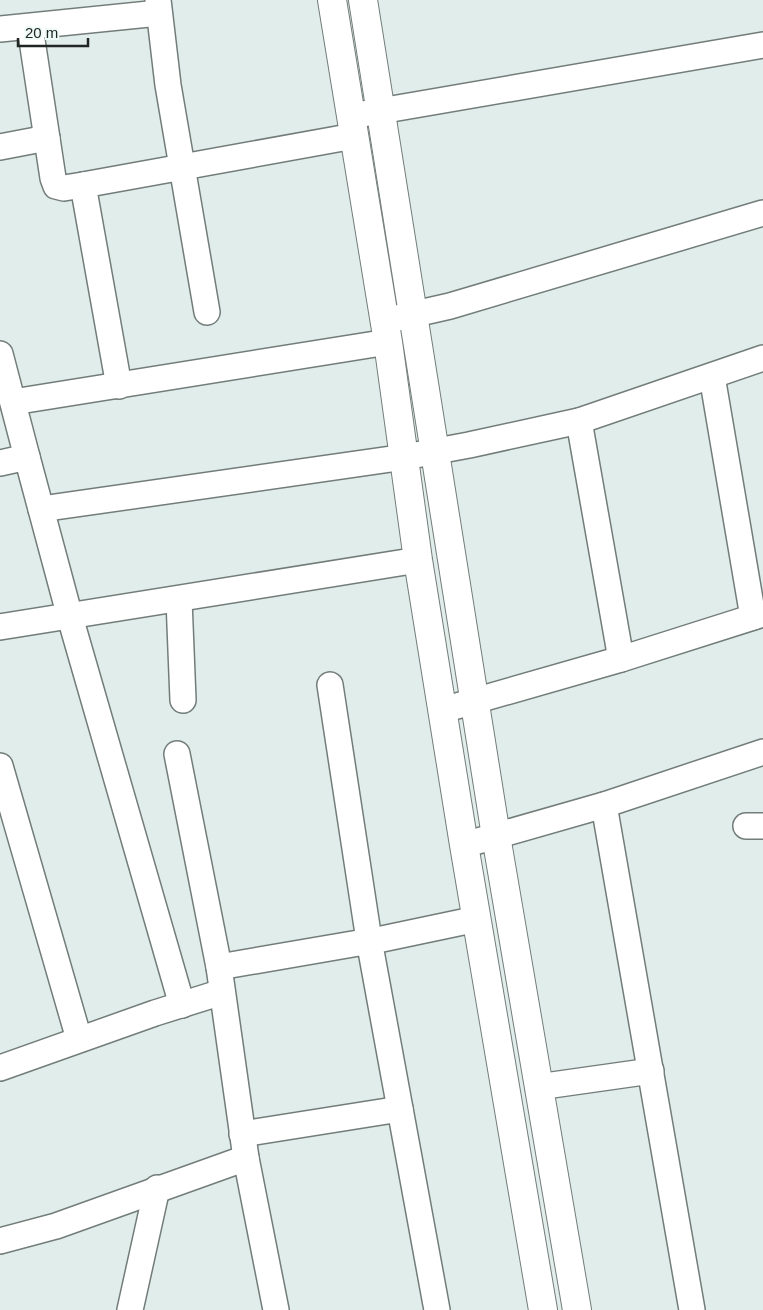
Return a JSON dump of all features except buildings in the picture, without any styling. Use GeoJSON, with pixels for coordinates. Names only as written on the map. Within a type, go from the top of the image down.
{"type":"FeatureCollection","features":[{"type":"Feature","properties":{"kind":"street"},"geometry":{"type":"LineString","coordinates":[[332,0],[387,331],[418,560],[543,1310]]}},
{"type":"Feature","properties":{"kind":"street"},"geometry":{"type":"LineString","coordinates":[[363,0],[496,836],[577,1310]]}},
{"type":"Feature","properties":{"kind":"street"},"geometry":{"type":"LineString","coordinates":[[0,29],[30,27],[158,7],[168,85],[207,312]]}},
{"type":"Feature","properties":{"kind":"street"},"geometry":{"type":"LineString","coordinates":[[30,27],[56,186],[64,188],[182,167],[352,126],[381,112],[763,46]]}},
{"type":"Feature","properties":{"kind":"street"},"geometry":{"type":"LineString","coordinates":[[0,147],[47,138]]}},
{"type":"Feature","properties":{"kind":"street"},"geometry":{"type":"LineString","coordinates":[[83,184],[120,386]]}},
{"type":"Feature","properties":{"kind":"street"},"geometry":{"type":"LineString","coordinates":[[13,402],[120,386],[387,331],[413,314],[450,306],[763,214]]}},
{"type":"Feature","properties":{"kind":"street"},"geometry":{"type":"LineString","coordinates":[[0,354],[70,617],[182,1005]]}},
{"type":"Feature","properties":{"kind":"street"},"geometry":{"type":"LineString","coordinates":[[41,509],[435,452],[579,421],[763,358]]}},
{"type":"Feature","properties":{"kind":"street"},"geometry":{"type":"LineString","coordinates":[[443,710],[621,659],[758,615],[712,376]]}},
{"type":"Feature","properties":{"kind":"street"},"geometry":{"type":"LineString","coordinates":[[579,421],[621,659]]}},
{"type":"Feature","properties":{"kind":"street"},"geometry":{"type":"LineString","coordinates":[[0,463],[27,457]]}},
{"type":"Feature","properties":{"kind":"street"},"geometry":{"type":"LineString","coordinates":[[0,627],[179,600],[418,560]]}},
{"type":"Feature","properties":{"kind":"street"},"geometry":{"type":"LineString","coordinates":[[179,600],[183,700]]}},
{"type":"Feature","properties":{"kind":"street"},"geometry":{"type":"LineString","coordinates":[[330,685],[369,940],[437,1310]]}},
{"type":"Feature","properties":{"kind":"street"},"geometry":{"type":"LineString","coordinates":[[464,845],[604,805],[763,752]]}},
{"type":"Feature","properties":{"kind":"street"},"geometry":{"type":"LineString","coordinates":[[178,754],[219,967],[244,1146],[276,1310]]}},
{"type":"Feature","properties":{"kind":"street"},"geometry":{"type":"LineString","coordinates":[[0,766],[79,1039]]}},
{"type":"Feature","properties":{"kind":"street"},"geometry":{"type":"LineString","coordinates":[[604,805],[692,1310]]}},
{"type":"Feature","properties":{"kind":"street"},"geometry":{"type":"LineString","coordinates":[[219,967],[477,919]]}},
{"type":"Feature","properties":{"kind":"street"},"geometry":{"type":"LineString","coordinates":[[0,1068],[79,1039],[222,992]]}},
{"type":"Feature","properties":{"kind":"street"},"geometry":{"type":"LineString","coordinates":[[538,1087],[651,1071]]}},
{"type":"Feature","properties":{"kind":"street"},"geometry":{"type":"LineString","coordinates":[[0,1241],[56,1226],[157,1188],[244,1146],[400,1109]]}},
{"type":"Feature","properties":{"kind":"street"},"geometry":{"type":"LineString","coordinates":[[130,1310],[157,1188]]}}]}
